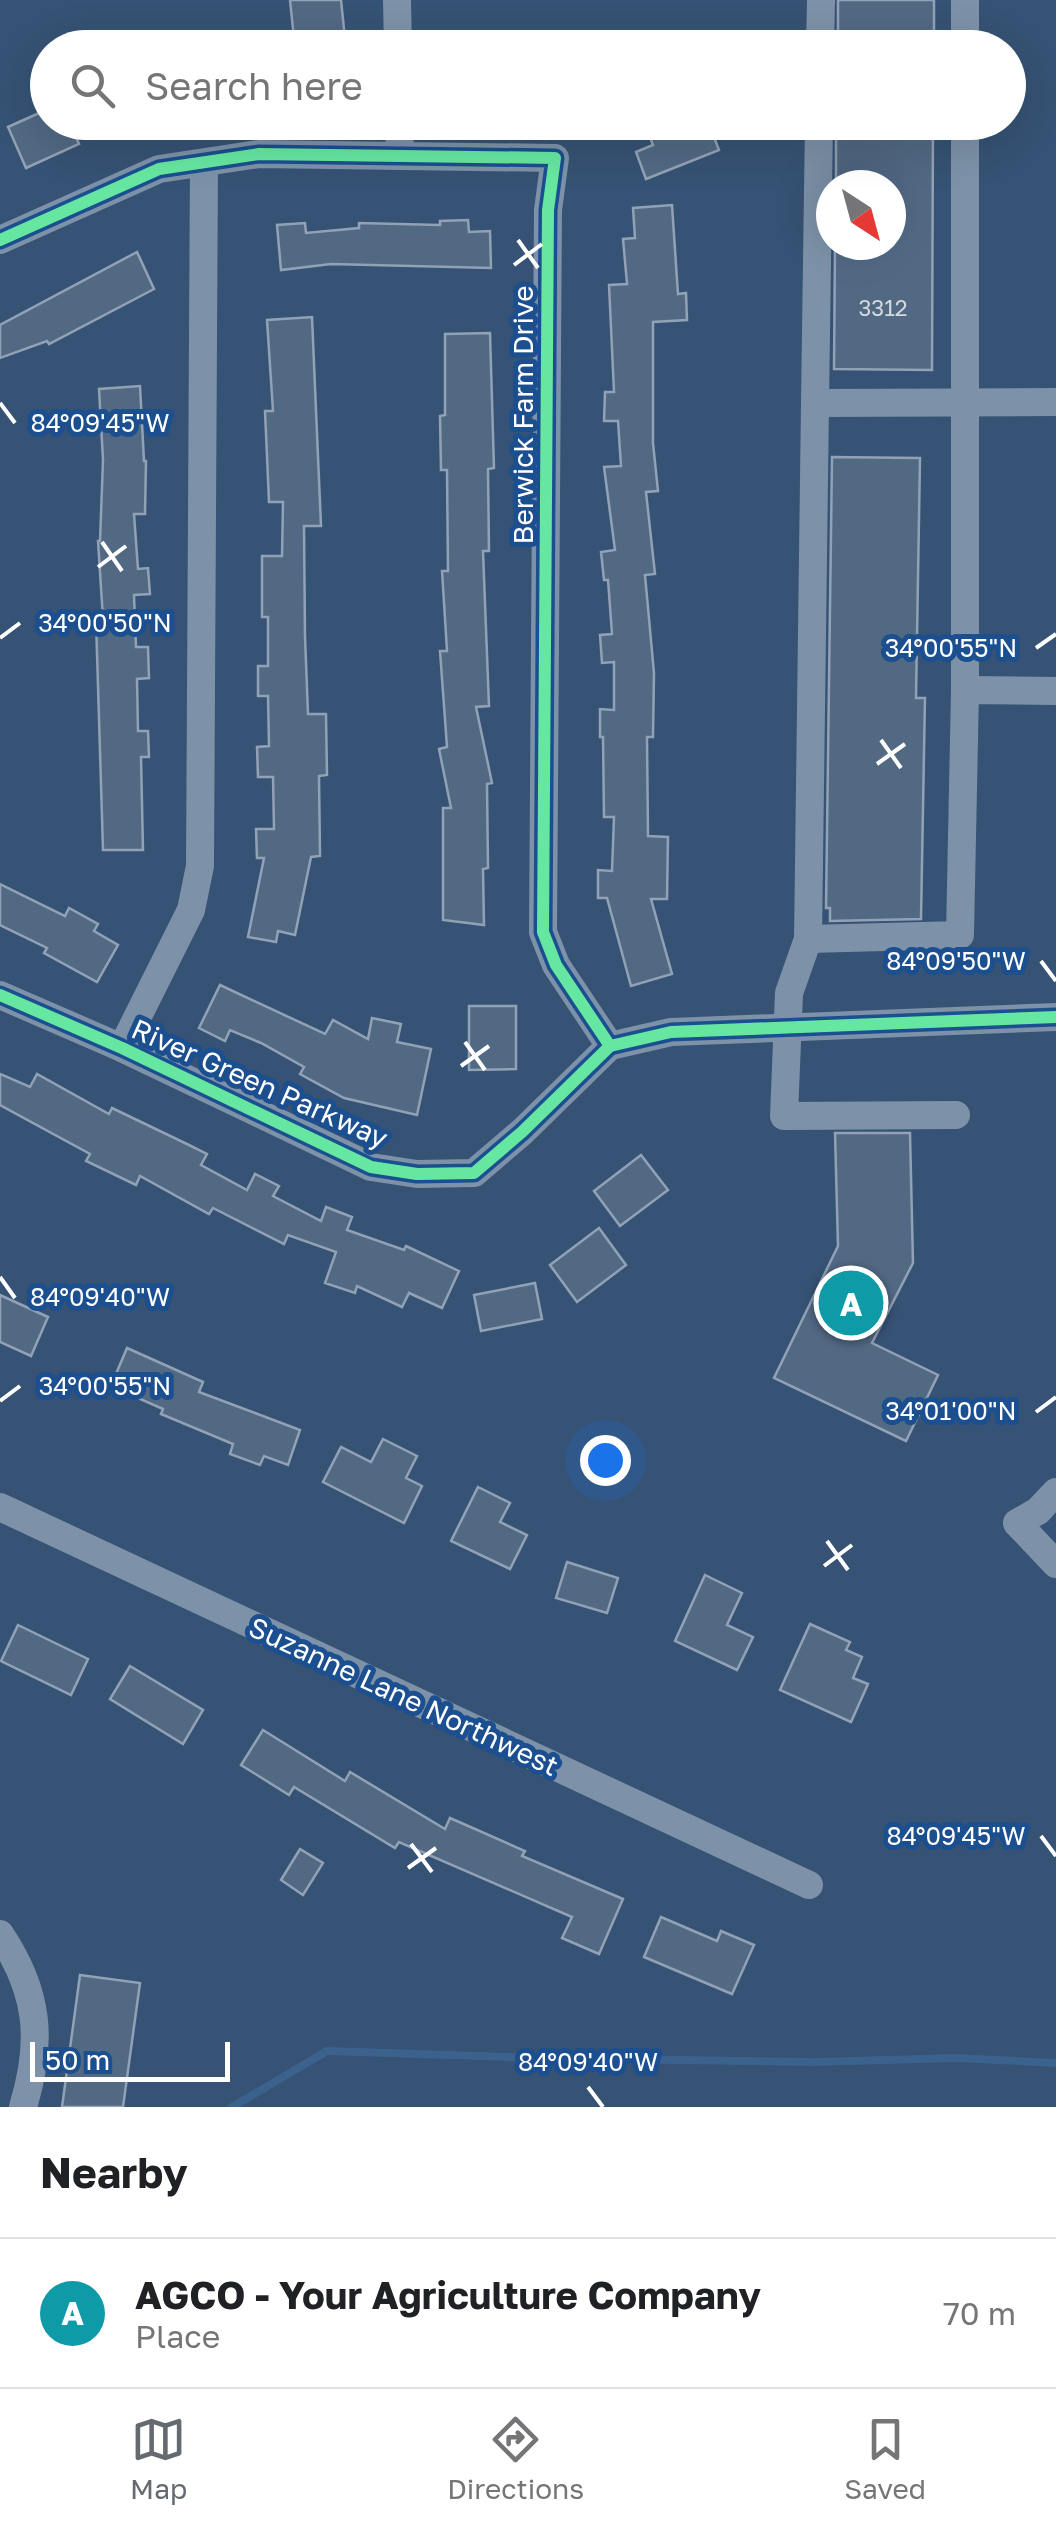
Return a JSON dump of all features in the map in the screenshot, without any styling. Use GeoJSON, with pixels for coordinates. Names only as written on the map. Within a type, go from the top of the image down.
{"type":"FeatureCollection","features":[{"type":"Feature","properties":{"kind":"street"},"geometry":{"type":"LineString","coordinates":[[397,0],[398,30]]}},
{"type":"Feature","properties":{"kind":"street"},"geometry":{"type":"LineString","coordinates":[[820,30],[821,0]]}},
{"type":"Feature","properties":{"kind":"street"},"geometry":{"type":"LineString","coordinates":[[965,0],[965,30]]}},
{"type":"Feature","properties":{"kind":"street"},"geometry":{"type":"LineString","coordinates":[[400,140],[400,155]]}},
{"type":"Feature","properties":{"kind":"street"},"geometry":{"type":"LineString","coordinates":[[819,140],[808,939],[789,993],[784,1116],[956,1115]]}},
{"type":"Feature","properties":{"kind":"street"},"geometry":{"type":"LineString","coordinates":[[808,939],[960,934],[965,690],[965,140]]}},
{"type":"Feature","properties":{"kind":"street","name":"Berwick Farm Drive"},"geometry":{"type":"LineString","coordinates":[[0,240],[159,168],[258,154],[555,158],[548,210],[543,932],[556,964],[610,1046]]}},
{"type":"Feature","properties":{"kind":"street"},"geometry":{"type":"LineString","coordinates":[[122,1048],[192,910],[200,866],[204,164]]}},
{"type":"Feature","properties":{"kind":"street"},"geometry":{"type":"LineString","coordinates":[[814,402],[1056,402]]}},
{"type":"Feature","properties":{"kind":"street"},"geometry":{"type":"LineString","coordinates":[[965,690],[1056,691]]}},
{"type":"Feature","properties":{"kind":"street","name":"River Green Parkway"},"geometry":{"type":"LineString","coordinates":[[0,995],[371,1166],[416,1174],[474,1173],[610,1046]]}},
{"type":"Feature","properties":{"kind":"street"},"geometry":{"type":"LineString","coordinates":[[610,1046],[671,1032],[1056,1017]]}},
{"type":"Feature","properties":{"kind":"street"},"geometry":{"type":"LineString","coordinates":[[1056,1492],[1038,1511],[1017,1523],[1056,1564]]}},
{"type":"Feature","properties":{"kind":"street","name":"Suzanne Lane Northwest"},"geometry":{"type":"LineString","coordinates":[[0,1507],[809,1885]]}},
{"type":"Feature","properties":{"kind":"street"},"geometry":{"type":"LineString","coordinates":[[0,1934],[19,1962],[33,2007],[35,2067],[22,2107]]}},
{"type":"Feature","properties":{"kind":"building"},"geometry":{"type":"Polygon","coordinates":[[[290,0],[341,0],[344,30],[293,30],[290,0]]]}},
{"type":"Feature","properties":{"kind":"building"},"geometry":{"type":"Polygon","coordinates":[[[838,0],[934,0],[934,30],[838,30],[838,0]]]}},
{"type":"Feature","properties":{"kind":"building"},"geometry":{"type":"Polygon","coordinates":[[[30,117],[30,140],[77,140],[79,144],[26,168],[8,127],[30,117]]]}},
{"type":"Feature","properties":{"kind":"building"},"geometry":{"type":"Polygon","coordinates":[[[651,140],[715,140],[719,150],[646,179],[636,152],[653,145],[651,140]]]}},
{"type":"Feature","properties":{"kind":"building"},"geometry":{"type":"Polygon","coordinates":[[[836,140],[933,140],[932,370],[834,369],[835,260],[906,260],[906,170],[836,170],[836,140]]]}},
{"type":"Feature","properties":{"kind":"building"},"geometry":{"type":"Polygon","coordinates":[[[672,205],[678,294],[686,293],[687,320],[653,322],[653,443],[658,491],[646,492],[655,574],[645,575],[654,673],[653,737],[647,737],[648,836],[668,837],[667,899],[651,899],[672,974],[631,986],[607,898],[598,898],[598,870],[612,871],[614,817],[604,817],[600,737],[600,709],[614,710],[614,662],[602,663],[600,635],[612,634],[608,580],[604,580],[601,552],[615,550],[604,467],[621,466],[618,421],[604,421],[605,392],[614,392],[609,285],[627,284],[623,239],[635,238],[633,208],[672,205]]]}},
{"type":"Feature","properties":{"kind":"building"},"geometry":{"type":"Polygon","coordinates":[[[468,220],[469,232],[490,231],[491,268],[331,264],[281,270],[277,225],[305,223],[306,233],[359,228],[359,223],[440,225],[440,221],[468,220]]]}},
{"type":"Feature","properties":{"kind":"building"},"geometry":{"type":"Polygon","coordinates":[[[137,252],[154,289],[49,344],[47,341],[0,358],[0,325],[137,252]]]}},
{"type":"Feature","properties":{"kind":"building"},"geometry":{"type":"Polygon","coordinates":[[[312,317],[321,526],[304,526],[305,636],[308,714],[326,714],[327,775],[319,776],[320,856],[311,857],[295,935],[278,931],[276,942],[248,937],[264,858],[257,858],[256,829],[274,829],[273,777],[258,777],[257,747],[269,746],[268,696],[258,696],[258,666],[268,666],[268,617],[262,617],[262,556],[282,556],[283,502],[269,502],[265,411],[273,411],[267,320],[312,317]]]}},
{"type":"Feature","properties":{"kind":"building"},"geometry":{"type":"Polygon","coordinates":[[[490,333],[494,468],[488,469],[489,551],[483,551],[489,706],[476,707],[492,783],[487,784],[484,925],[443,920],[443,808],[451,808],[439,749],[447,747],[440,651],[447,651],[442,571],[448,571],[447,470],[441,470],[440,416],[445,415],[445,334],[490,333]]]}},
{"type":"Feature","properties":{"kind":"building"},"geometry":{"type":"Polygon","coordinates":[[[140,386],[146,461],[145,514],[134,514],[138,569],[148,568],[150,594],[134,595],[136,647],[148,647],[149,678],[137,679],[138,731],[148,731],[149,757],[141,757],[143,850],[103,850],[96,620],[103,619],[98,541],[103,460],[99,389],[140,386]]]}},
{"type":"Feature","properties":{"kind":"building"},"geometry":{"type":"Polygon","coordinates":[[[832,457],[920,458],[916,698],[925,698],[921,919],[830,921],[830,908],[826,908],[832,457]]]}},
{"type":"Feature","properties":{"kind":"building"},"geometry":{"type":"Polygon","coordinates":[[[0,884],[65,916],[69,908],[98,924],[94,931],[118,945],[97,982],[44,953],[47,948],[0,925],[0,884]]]}},
{"type":"Feature","properties":{"kind":"building"},"geometry":{"type":"Polygon","coordinates":[[[220,985],[325,1034],[333,1020],[368,1039],[372,1018],[401,1024],[397,1042],[431,1049],[417,1115],[344,1098],[300,1074],[304,1067],[261,1043],[230,1030],[225,1041],[199,1028],[220,985]]]}},
{"type":"Feature","properties":{"kind":"building"},"geometry":{"type":"Polygon","coordinates":[[[469,1006],[516,1006],[516,1069],[469,1070],[469,1006]]]}},
{"type":"Feature","properties":{"kind":"building"},"geometry":{"type":"Polygon","coordinates":[[[0,1074],[30,1087],[37,1074],[109,1114],[112,1108],[207,1154],[201,1165],[247,1190],[255,1174],[279,1186],[273,1196],[321,1221],[326,1207],[352,1217],[347,1230],[404,1250],[406,1246],[459,1271],[442,1308],[409,1293],[402,1307],[357,1286],[355,1293],[325,1283],[336,1252],[288,1235],[284,1244],[213,1208],[209,1214],[140,1176],[136,1185],[86,1161],[90,1154],[0,1105],[0,1074]]]}},
{"type":"Feature","properties":{"kind":"building"},"geometry":{"type":"Polygon","coordinates":[[[835,1133],[910,1133],[913,1263],[872,1343],[938,1375],[906,1441],[774,1378],[838,1246],[835,1133]]]}},
{"type":"Feature","properties":{"kind":"building"},"geometry":{"type":"Polygon","coordinates":[[[641,1155],[668,1190],[620,1226],[594,1191],[641,1155]]]}},
{"type":"Feature","properties":{"kind":"building"},"geometry":{"type":"Polygon","coordinates":[[[599,1228],[626,1265],[577,1302],[550,1265],[599,1228]]]}},
{"type":"Feature","properties":{"kind":"building"},"geometry":{"type":"Polygon","coordinates":[[[535,1283],[542,1319],[481,1331],[474,1295],[535,1283]]]}},
{"type":"Feature","properties":{"kind":"building"},"geometry":{"type":"Polygon","coordinates":[[[0,1295],[48,1317],[31,1356],[0,1342],[0,1295]]]}},
{"type":"Feature","properties":{"kind":"building"},"geometry":{"type":"Polygon","coordinates":[[[127,1348],[203,1382],[199,1392],[300,1430],[288,1465],[264,1456],[260,1465],[230,1454],[233,1444],[161,1414],[163,1409],[131,1395],[134,1391],[113,1381],[127,1348]]]}},
{"type":"Feature","properties":{"kind":"building"},"geometry":{"type":"Polygon","coordinates":[[[383,1439],[417,1456],[406,1478],[422,1486],[404,1523],[323,1482],[341,1447],[371,1462],[383,1439]]]}},
{"type":"Feature","properties":{"kind":"building"},"geometry":{"type":"Polygon","coordinates":[[[478,1487],[510,1503],[500,1522],[527,1535],[510,1569],[451,1541],[478,1487]]]}},
{"type":"Feature","properties":{"kind":"building"},"geometry":{"type":"Polygon","coordinates":[[[567,1562],[618,1578],[607,1613],[556,1598],[567,1562]]]}},
{"type":"Feature","properties":{"kind":"building"},"geometry":{"type":"Polygon","coordinates":[[[705,1575],[742,1593],[727,1625],[753,1637],[737,1670],[675,1641],[705,1575]]]}},
{"type":"Feature","properties":{"kind":"building"},"geometry":{"type":"Polygon","coordinates":[[[810,1624],[850,1642],[846,1650],[862,1657],[853,1678],[868,1684],[851,1722],[780,1690],[810,1624]]]}},
{"type":"Feature","properties":{"kind":"building"},"geometry":{"type":"Polygon","coordinates":[[[18,1625],[88,1659],[71,1695],[1,1661],[18,1625]]]}},
{"type":"Feature","properties":{"kind":"building"},"geometry":{"type":"Polygon","coordinates":[[[130,1666],[203,1710],[183,1744],[110,1699],[130,1666]]]}},
{"type":"Feature","properties":{"kind":"building"},"geometry":{"type":"Polygon","coordinates":[[[263,1730],[345,1781],[350,1772],[445,1829],[450,1818],[525,1851],[522,1856],[623,1899],[599,1954],[562,1938],[572,1917],[399,1842],[395,1848],[294,1787],[289,1795],[241,1765],[263,1730]]]}},
{"type":"Feature","properties":{"kind":"building"},"geometry":{"type":"Polygon","coordinates":[[[300,1849],[323,1863],[303,1895],[281,1880],[300,1849]]]}},
{"type":"Feature","properties":{"kind":"building"},"geometry":{"type":"Polygon","coordinates":[[[661,1917],[717,1941],[721,1931],[754,1945],[732,1994],[644,1957],[661,1917]]]}},
{"type":"Feature","properties":{"kind":"building"},"geometry":{"type":"Polygon","coordinates":[[[80,1975],[140,1983],[123,2107],[62,2107],[80,1975]]]}},
{"type":"Feature","properties":{"kind":"waterway"},"geometry":{"type":"LineString","coordinates":[[232,2107],[327,2051],[542,2058],[815,2062],[956,2058],[1056,2063]]}},
{"type":"Feature","properties":{"kind":"cycle path"},"geometry":{"type":"LineString","coordinates":[[0,240],[159,169],[259,154],[555,158],[548,210],[543,932],[556,965],[610,1046]]}},
{"type":"Feature","properties":{"kind":"cycle path"},"geometry":{"type":"LineString","coordinates":[[0,995],[122,1048],[371,1167],[417,1174],[474,1173],[610,1046],[671,1032],[1056,1017]]}},
{"type":"Feature","properties":{"kind":"place","name":"AGCO - Your Agriculture Company"},"geometry":{"type":"Point","coordinates":[851,1303]}}]}
